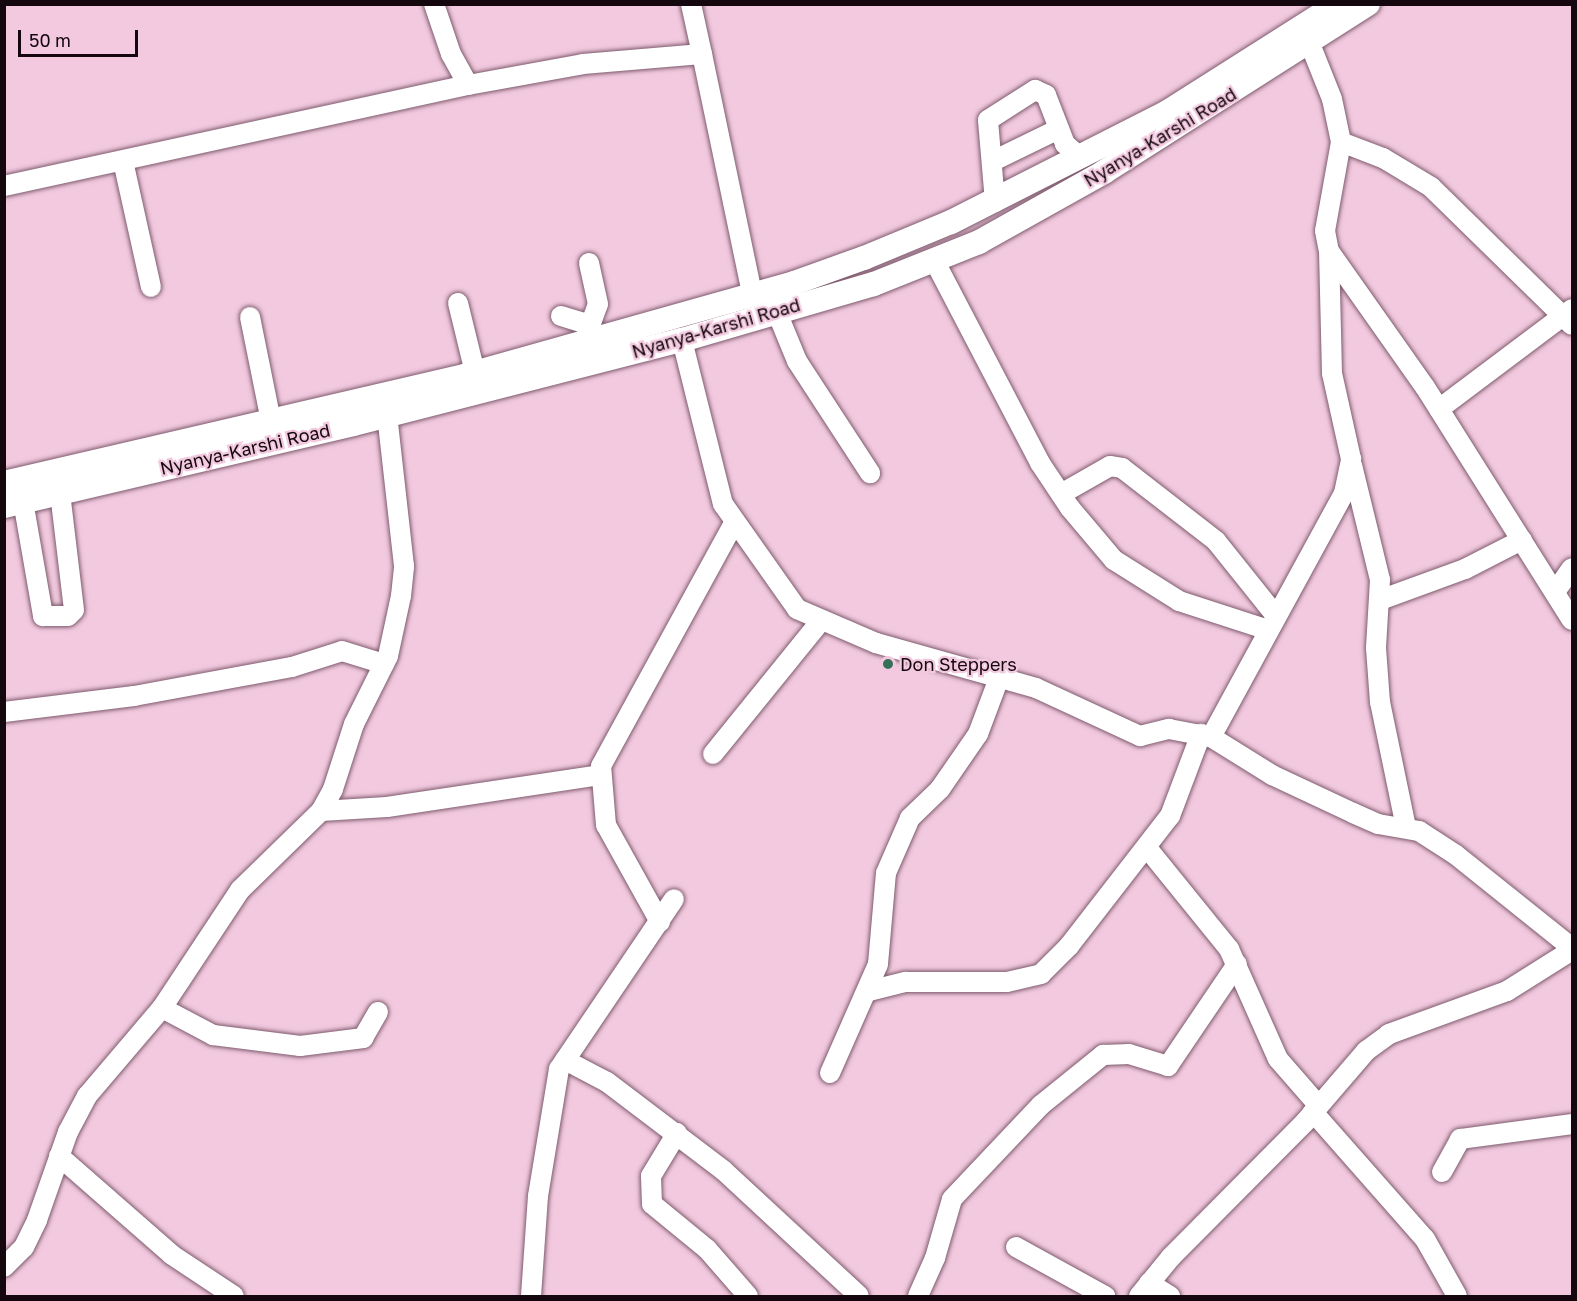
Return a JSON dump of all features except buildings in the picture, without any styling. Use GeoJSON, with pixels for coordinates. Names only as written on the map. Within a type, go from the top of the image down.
{"type":"FeatureCollection","features":[{"type":"Feature","properties":{"kind":"main road","name":"Nyanya-Karshi Road"},"geometry":{"type":"LineString","coordinates":[[14,503],[387,415],[585,333],[752,294],[864,258],[995,201],[1166,113],[1338,4]]}},
{"type":"Feature","properties":{"kind":"main road","name":"Nyanya-Karshi Road"},"geometry":{"type":"LineString","coordinates":[[4,483],[271,421],[483,377],[682,340],[777,310],[874,284],[979,242],[1104,172],[1311,44],[1368,4]]}},
{"type":"Feature","properties":{"kind":"street"},"geometry":{"type":"LineString","coordinates":[[434,4],[451,54],[468,85]]}},
{"type":"Feature","properties":{"kind":"street"},"geometry":{"type":"LineString","coordinates":[[691,4],[752,294]]}},
{"type":"Feature","properties":{"kind":"street"},"geometry":{"type":"LineString","coordinates":[[1311,44],[1332,99],[1341,142],[1325,231],[1329,251],[1332,373],[1380,580],[1376,648],[1380,702],[1406,827]]}},
{"type":"Feature","properties":{"kind":"street"},"geometry":{"type":"LineString","coordinates":[[4,186],[123,162],[468,85],[583,64],[702,54]]}},
{"type":"Feature","properties":{"kind":"street"},"geometry":{"type":"LineString","coordinates":[[995,201],[988,120],[1035,90],[1046,95],[1065,144],[1081,158]]}},
{"type":"Feature","properties":{"kind":"street"},"geometry":{"type":"LineString","coordinates":[[993,161],[1059,129]]}},
{"type":"Feature","properties":{"kind":"street"},"geometry":{"type":"LineString","coordinates":[[1341,142],[1383,158],[1431,187],[1569,317],[1439,409]]}},
{"type":"Feature","properties":{"kind":"street"},"geometry":{"type":"LineString","coordinates":[[123,162],[151,287]]}},
{"type":"Feature","properties":{"kind":"street"},"geometry":{"type":"LineString","coordinates":[[1329,251],[1439,409],[1572,620]]}},
{"type":"Feature","properties":{"kind":"street"},"geometry":{"type":"LineString","coordinates":[[934,260],[1001,396],[1061,494],[1131,575],[1179,601],[1272,623]]}},
{"type":"Feature","properties":{"kind":"street"},"geometry":{"type":"LineString","coordinates":[[561,316],[585,333],[598,304],[589,263]]}},
{"type":"Feature","properties":{"kind":"street"},"geometry":{"type":"LineString","coordinates":[[458,303],[483,377]]}},
{"type":"Feature","properties":{"kind":"street"},"geometry":{"type":"LineString","coordinates":[[777,310],[797,361],[870,473]]}},
{"type":"Feature","properties":{"kind":"street"},"geometry":{"type":"LineString","coordinates":[[250,317],[271,421]]}},
{"type":"Feature","properties":{"kind":"street"},"geometry":{"type":"LineString","coordinates":[[682,340],[723,504],[785,598],[820,622],[1036,688],[1140,736],[1169,729],[1206,735],[1272,775],[1378,824],[1406,827],[1456,855],[1572,949],[1507,991],[1389,1034],[1366,1051],[1316,1109],[1144,1290]]}},
{"type":"Feature","properties":{"kind":"street"},"geometry":{"type":"LineString","coordinates":[[4,1267],[24,1247],[59,1156],[87,1096],[162,1008],[240,890],[321,811],[384,664],[394,635],[404,566],[387,415]]}},
{"type":"Feature","properties":{"kind":"street"},"geometry":{"type":"LineString","coordinates":[[869,992],[906,982],[1007,982],[1041,974],[1148,849],[1184,790],[1206,735],[1272,623],[1344,493],[1351,459]]}},
{"type":"Feature","properties":{"kind":"street"},"geometry":{"type":"LineString","coordinates":[[1061,494],[1110,466],[1122,468],[1216,541],[1272,623]]}},
{"type":"Feature","properties":{"kind":"street"},"geometry":{"type":"LineString","coordinates":[[14,503],[42,616],[68,616],[74,610],[60,492]]}},
{"type":"Feature","properties":{"kind":"street"},"geometry":{"type":"LineString","coordinates":[[660,922],[606,825],[600,775],[608,748],[734,523]]}},
{"type":"Feature","properties":{"kind":"street"},"geometry":{"type":"LineString","coordinates":[[1380,600],[1465,569],[1522,540]]}},
{"type":"Feature","properties":{"kind":"street"},"geometry":{"type":"LineString","coordinates":[[1555,592],[1572,568]]}},
{"type":"Feature","properties":{"kind":"street"},"geometry":{"type":"LineString","coordinates":[[713,754],[820,622]]}},
{"type":"Feature","properties":{"kind":"street"},"geometry":{"type":"LineString","coordinates":[[4,712],[168,690],[292,667],[342,651],[384,664]]}},
{"type":"Feature","properties":{"kind":"street"},"geometry":{"type":"LineString","coordinates":[[830,1073],[869,992],[878,964],[886,873],[910,818],[940,789],[978,734],[999,678]]}},
{"type":"Feature","properties":{"kind":"street"},"geometry":{"type":"LineString","coordinates":[[321,811],[387,807],[600,775]]}},
{"type":"Feature","properties":{"kind":"street"},"geometry":{"type":"LineString","coordinates":[[1148,849],[1237,964],[1278,1059],[1316,1109],[1425,1239],[1457,1296]]}},
{"type":"Feature","properties":{"kind":"street"},"geometry":{"type":"LineString","coordinates":[[531,1296],[538,1196],[555,1080],[565,1060],[675,899]]}},
{"type":"Feature","properties":{"kind":"street"},"geometry":{"type":"LineString","coordinates":[[918,1296],[935,1258],[952,1198],[1041,1105],[1103,1055],[1129,1054],[1168,1066],[1237,964]]}},
{"type":"Feature","properties":{"kind":"street"},"geometry":{"type":"LineString","coordinates":[[162,1008],[213,1035],[300,1046],[363,1038],[378,1012]]}},
{"type":"Feature","properties":{"kind":"street"},"geometry":{"type":"LineString","coordinates":[[565,1060],[607,1082],[677,1134],[859,1296]]}},
{"type":"Feature","properties":{"kind":"street"},"geometry":{"type":"LineString","coordinates":[[1442,1172],[1460,1139],[1572,1124]]}},
{"type":"Feature","properties":{"kind":"street"},"geometry":{"type":"LineString","coordinates":[[677,1134],[651,1176],[652,1204],[707,1249],[748,1296]]}},
{"type":"Feature","properties":{"kind":"street"},"geometry":{"type":"LineString","coordinates":[[59,1156],[172,1255],[232,1296]]}},
{"type":"Feature","properties":{"kind":"street"},"geometry":{"type":"LineString","coordinates":[[1016,1247],[1105,1296]]}},
{"type":"Feature","properties":{"kind":"street"},"geometry":{"type":"LineString","coordinates":[[1144,1290],[1170,1296]]}},
{"type":"Feature","properties":{"kind":"place","name":"Don Steppers"},"geometry":{"type":"Point","coordinates":[888,664]}}]}
